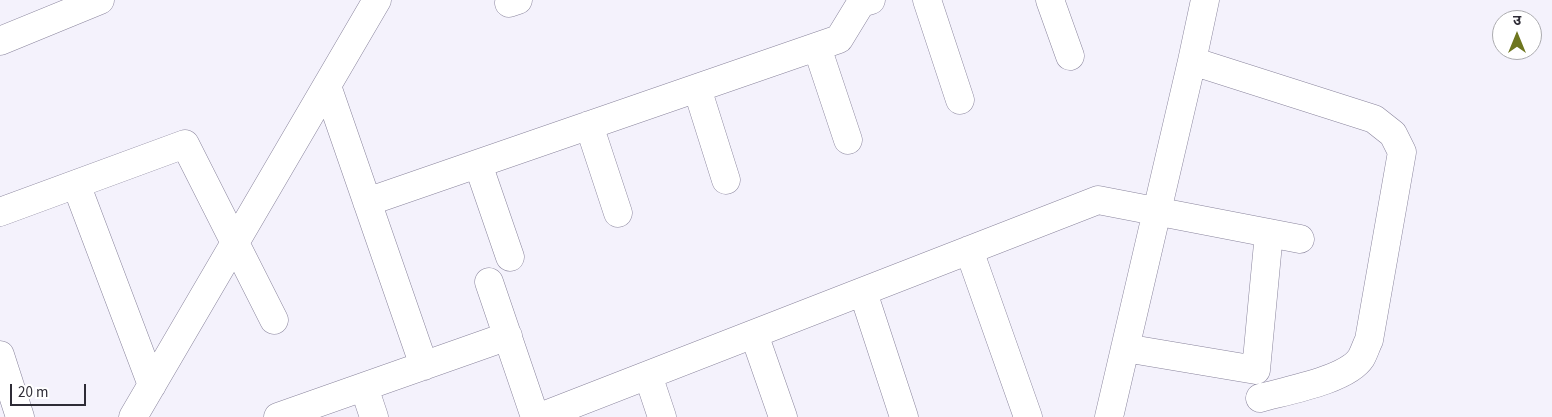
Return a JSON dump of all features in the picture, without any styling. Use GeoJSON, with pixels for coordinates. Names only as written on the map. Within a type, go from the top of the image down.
{"type":"FeatureCollection","features":[{"type":"Feature","properties":{"kind":"street"},"geometry":{"type":"LineString","coordinates":[[133,417],[377,0]]}},
{"type":"Feature","properties":{"kind":"street"},"geometry":{"type":"LineString","coordinates":[[367,202],[839,39],[861,4],[870,0]]}},
{"type":"Feature","properties":{"kind":"street"},"geometry":{"type":"LineString","coordinates":[[927,0],[960,100]]}},
{"type":"Feature","properties":{"kind":"street"},"geometry":{"type":"LineString","coordinates":[[1050,0],[1070,56]]}},
{"type":"Feature","properties":{"kind":"street"},"geometry":{"type":"LineString","coordinates":[[1109,417],[1205,0]]}},
{"type":"Feature","properties":{"kind":"street"},"geometry":{"type":"LineString","coordinates":[[0,41],[83,3]]}},
{"type":"Feature","properties":{"kind":"street"},"geometry":{"type":"LineString","coordinates":[[817,47],[848,140]]}},
{"type":"Feature","properties":{"kind":"street"},"geometry":{"type":"LineString","coordinates":[[1192,61],[1374,119],[1393,134],[1402,152],[1369,340],[1360,359],[1342,374],[1258,407],[1256,370],[1269,233]]}},
{"type":"Feature","properties":{"kind":"street"},"geometry":{"type":"LineString","coordinates":[[327,86],[424,366]]}},
{"type":"Feature","properties":{"kind":"street"},"geometry":{"type":"LineString","coordinates":[[697,88],[726,180]]}},
{"type":"Feature","properties":{"kind":"street"},"geometry":{"type":"LineString","coordinates":[[589,126],[618,213]]}},
{"type":"Feature","properties":{"kind":"street"},"geometry":{"type":"LineString","coordinates":[[0,212],[185,144],[274,320]]}},
{"type":"Feature","properties":{"kind":"street"},"geometry":{"type":"LineString","coordinates":[[478,164],[510,257]]}},
{"type":"Feature","properties":{"kind":"street"},"geometry":{"type":"LineString","coordinates":[[76,184],[152,385]]}},
{"type":"Feature","properties":{"kind":"street"},"geometry":{"type":"LineString","coordinates":[[540,417],[1098,200],[1300,239]]}},
{"type":"Feature","properties":{"kind":"street"},"geometry":{"type":"LineString","coordinates":[[969,250],[1028,417]]}},
{"type":"Feature","properties":{"kind":"street"},"geometry":{"type":"LineString","coordinates":[[489,282],[535,417]]}},
{"type":"Feature","properties":{"kind":"street"},"geometry":{"type":"LineString","coordinates":[[862,292],[904,417]]}},
{"type":"Feature","properties":{"kind":"street"},"geometry":{"type":"LineString","coordinates":[[754,334],[783,417]]}},
{"type":"Feature","properties":{"kind":"street"},"geometry":{"type":"LineString","coordinates":[[278,417],[508,336]]}},
{"type":"Feature","properties":{"kind":"street"},"geometry":{"type":"LineString","coordinates":[[1125,348],[1256,370]]}},
{"type":"Feature","properties":{"kind":"street"},"geometry":{"type":"LineString","coordinates":[[2,368],[20,417]]}},
{"type":"Feature","properties":{"kind":"street"},"geometry":{"type":"LineString","coordinates":[[648,375],[662,417]]}},
{"type":"Feature","properties":{"kind":"street"},"geometry":{"type":"LineString","coordinates":[[364,387],[374,417]]}}]}
